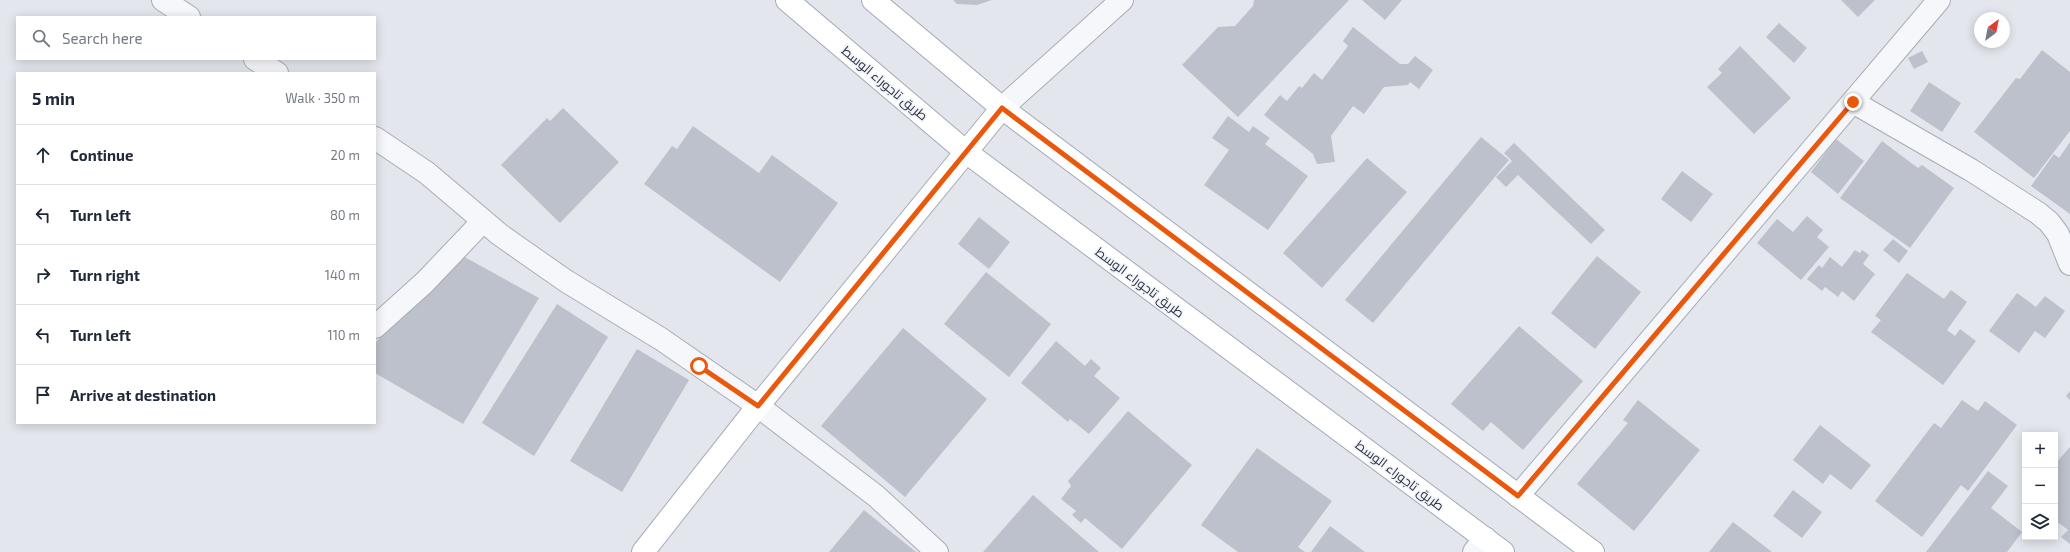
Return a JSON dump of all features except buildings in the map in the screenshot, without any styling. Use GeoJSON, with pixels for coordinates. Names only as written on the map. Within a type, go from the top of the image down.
{"type":"FeatureCollection","features":[{"type":"Feature","properties":{"kind":"main road","name":"طريق تاجوراء الوسط"},"geometry":{"type":"LineString","coordinates":[[787,0],[966,152],[1479,545],[1503,552]]}},
{"type":"Feature","properties":{"kind":"main road"},"geometry":{"type":"LineString","coordinates":[[873,0],[1002,108],[1593,552]]}},
{"type":"Feature","properties":{"kind":"main road"},"geometry":{"type":"LineString","coordinates":[[644,552],[758,406],[1002,108]]}},
{"type":"Feature","properties":{"kind":"street"},"geometry":{"type":"LineString","coordinates":[[163,0],[187,16]]}},
{"type":"Feature","properties":{"kind":"street"},"geometry":{"type":"LineString","coordinates":[[1002,108],[1122,0]]}},
{"type":"Feature","properties":{"kind":"street"},"geometry":{"type":"LineString","coordinates":[[1518,496],[1939,0]]}},
{"type":"Feature","properties":{"kind":"street"},"geometry":{"type":"LineString","coordinates":[[257,60],[275,72]]}},
{"type":"Feature","properties":{"kind":"street"},"geometry":{"type":"LineString","coordinates":[[1853,102],[1971,170],[2038,213],[2049,222],[2058,234],[2070,264]]}},
{"type":"Feature","properties":{"kind":"street"},"geometry":{"type":"LineString","coordinates":[[376,139],[427,173],[483,221],[566,280],[661,339],[758,406],[876,496],[937,552]]}},
{"type":"Feature","properties":{"kind":"street"},"geometry":{"type":"LineString","coordinates":[[376,327],[425,282],[483,221]]}},
{"type":"Feature","properties":{"kind":"route"},"geometry":{"type":"LineString","coordinates":[[699,366],[758,406],[1002,108],[1518,496],[1853,102]]}}]}
